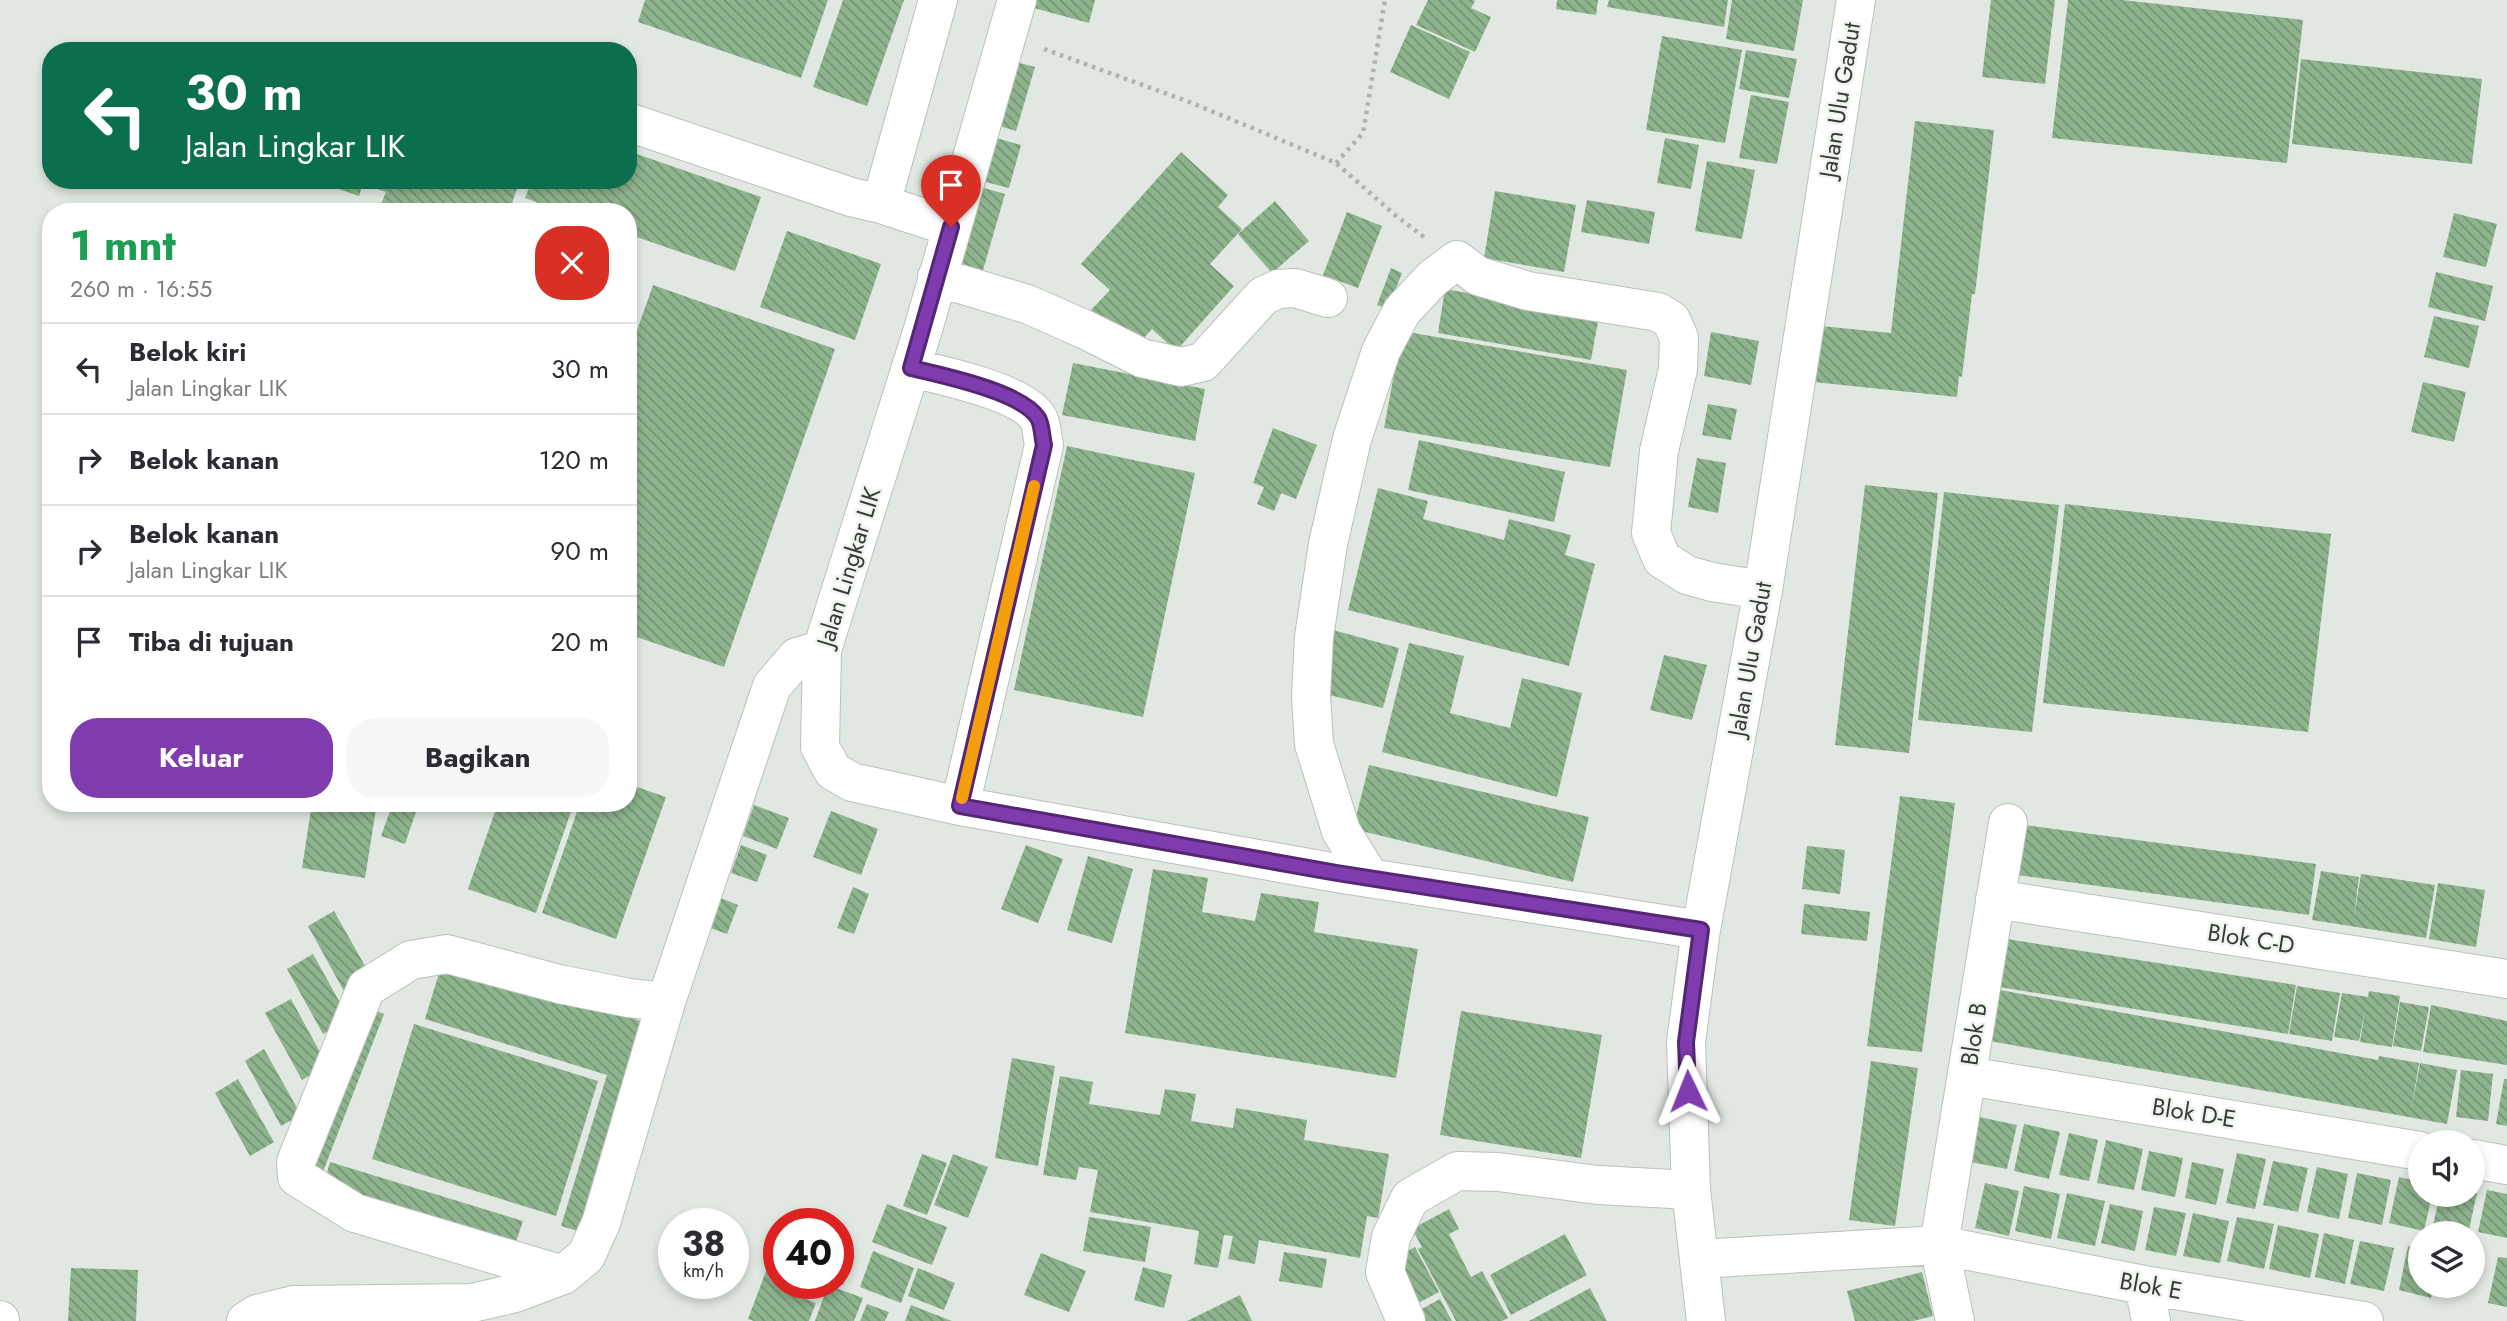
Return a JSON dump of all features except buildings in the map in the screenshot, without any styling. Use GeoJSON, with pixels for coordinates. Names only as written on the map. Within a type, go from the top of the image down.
{"type":"FeatureCollection","features":[{"type":"Feature","properties":{"kind":"street"},"geometry":{"type":"LineString","coordinates":[[881,204],[938,0]]}},
{"type":"Feature","properties":{"kind":"street","name":"Jalan Ulu Gadut"},"geometry":{"type":"LineString","coordinates":[[1706,1321],[1691,1189],[1686,1042],[1701,930],[1763,590],[1856,0]]}},
{"type":"Feature","properties":{"kind":"street","name":"Jalan Lingkar LIK"},"geometry":{"type":"LineString","coordinates":[[1012,18],[911,368],[822,650],[820,747],[833,771],[852,782],[960,806],[1370,878],[1701,930]]}},
{"type":"Feature","properties":{"kind":"street"},"geometry":{"type":"LineString","coordinates":[[637,125],[851,197],[951,227]]}},
{"type":"Feature","properties":{"kind":"street"},"geometry":{"type":"LineString","coordinates":[[1370,878],[1341,831],[1314,744],[1311,696],[1314,636],[1328,544],[1352,439],[1381,351],[1402,311],[1433,278],[1457,260],[1478,276],[1528,291],[1658,312],[1671,320],[1679,338],[1678,369],[1659,451],[1651,533],[1662,559],[1687,575],[1763,590]]}},
{"type":"Feature","properties":{"kind":"street"},"geometry":{"type":"LineString","coordinates":[[937,277],[1027,304],[1142,358],[1181,368],[1203,362],[1263,296],[1278,289],[1295,288],[1328,298]]}},
{"type":"Feature","properties":{"kind":"street"},"geometry":{"type":"LineString","coordinates":[[911,368],[965,381],[1020,402],[1039,418],[1044,445],[960,806]]}},
{"type":"Feature","properties":{"kind":"street"},"geometry":{"type":"LineString","coordinates":[[246,1321],[257,1314],[295,1306],[472,1303],[514,1293],[564,1275],[586,1256],[601,1223],[666,1003],[772,686],[797,657],[822,650]]}},
{"type":"Feature","properties":{"kind":"street","name":"Blok B"},"geometry":{"type":"LineString","coordinates":[[1939,1245],[2007,823]]}},
{"type":"Feature","properties":{"kind":"street","name":"Blok C-D"},"geometry":{"type":"LineString","coordinates":[[1996,900],[2507,979]]}},
{"type":"Feature","properties":{"kind":"street"},"geometry":{"type":"LineString","coordinates":[[564,1275],[355,1213],[297,1177],[296,1162],[366,988],[411,960],[447,954],[559,984],[666,1003]]}},
{"type":"Feature","properties":{"kind":"street","name":"Blok D-E"},"geometry":{"type":"LineString","coordinates":[[1968,1076],[2408,1149]]}},
{"type":"Feature","properties":{"kind":"street"},"geometry":{"type":"LineString","coordinates":[[2485,1162],[2507,1165]]}},
{"type":"Feature","properties":{"kind":"street"},"geometry":{"type":"LineString","coordinates":[[1406,1321],[1384,1272],[1391,1237],[1410,1198],[1457,1171],[1498,1172],[1598,1185],[1691,1189]]}},
{"type":"Feature","properties":{"kind":"street"},"geometry":{"type":"LineString","coordinates":[[1939,1245],[1955,1321]]}},
{"type":"Feature","properties":{"kind":"street","name":"Blok E"},"geometry":{"type":"LineString","coordinates":[[1700,1259],[1939,1245],[2147,1303],[2343,1320]]}},
{"type":"Feature","properties":{"kind":"path"},"geometry":{"type":"LineString","coordinates":[[1336,163],[1363,132],[1385,0]]}},
{"type":"Feature","properties":{"kind":"path"},"geometry":{"type":"LineString","coordinates":[[1012,18],[1192,103],[1336,163],[1395,215],[1457,260]]}},
{"type":"Feature","properties":{"kind":"slow traffic"},"geometry":{"type":"LineString","coordinates":[[962,798],[1034,486]]}},
{"type":"Feature","properties":{"kind":"route"},"geometry":{"type":"LineString","coordinates":[[951,227],[911,368],[965,381],[1020,402],[1039,418],[1044,445],[960,806],[1337,873],[1701,930],[1686,1042],[1688,1091]]}}]}
